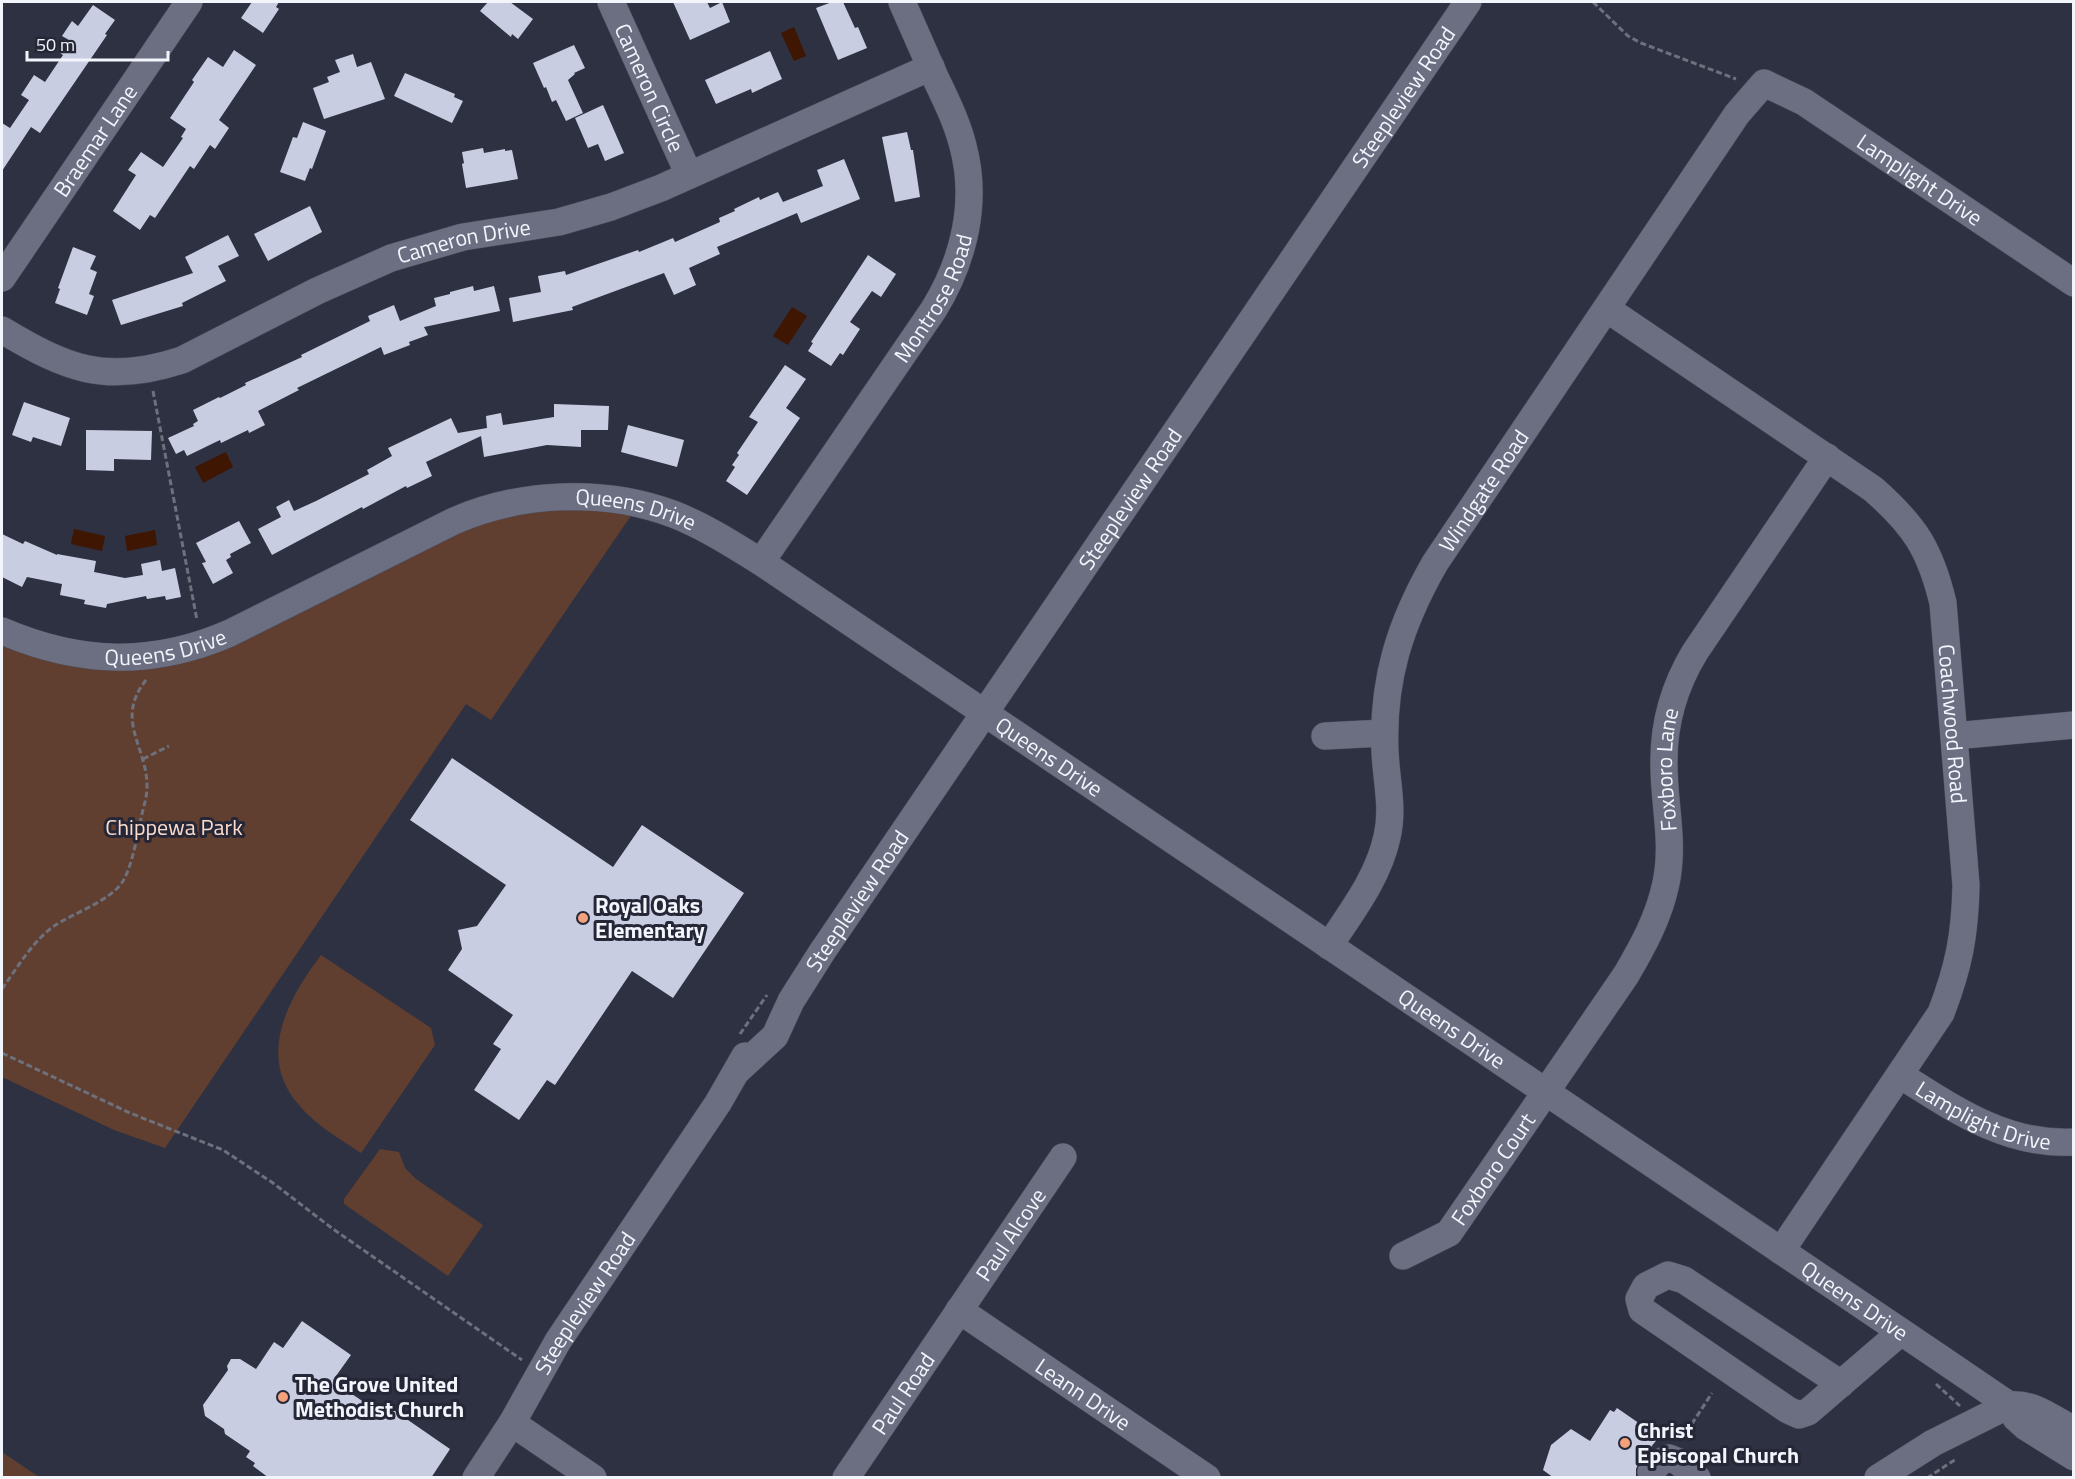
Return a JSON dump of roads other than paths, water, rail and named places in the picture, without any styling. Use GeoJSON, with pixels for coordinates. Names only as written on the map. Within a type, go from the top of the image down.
{"type":"FeatureCollection","features":[{"type":"Feature","properties":{"kind":"street","name":"Braemar Lane"},"geometry":{"type":"LineString","coordinates":[[2,278],[189,2]]}},
{"type":"Feature","properties":{"kind":"street","name":"Cameron Circle"},"geometry":{"type":"LineString","coordinates":[[611,2],[689,175]]}},
{"type":"Feature","properties":{"kind":"street","name":"Montrose Road"},"geometry":{"type":"LineString","coordinates":[[761,562],[934,309],[944,292],[962,249],[968,217],[968,166],[958,128],[902,2]]}},
{"type":"Feature","properties":{"kind":"street","name":"Steepleview Road"},"geometry":{"type":"LineString","coordinates":[[476,1478],[512,1423],[549,1354],[572,1318],[718,1103],[737,1071],[775,1036],[781,995],[983,714],[1468,2]]}},
{"type":"Feature","properties":{"kind":"street","name":"Cameron Drive"},"geometry":{"type":"LineString","coordinates":[[2,330],[51,358],[81,368],[112,372],[149,369],[182,360],[318,291],[391,258],[463,237],[579,217],[627,202],[931,67]]}},
{"type":"Feature","properties":{"kind":"street","name":"Lamplight Drive"},"geometry":{"type":"LineString","coordinates":[[1764,83],[1804,102],[2073,283]]}},
{"type":"Feature","properties":{"kind":"street","name":"Windgate Road"},"geometry":{"type":"LineString","coordinates":[[1329,946],[1374,878],[1388,835],[1391,813],[1384,733],[1389,679],[1407,616],[1420,589],[1441,553],[1737,114],[1764,83]]}},
{"type":"Feature","properties":{"kind":"street","name":"Coachwood Road"},"geometry":{"type":"LineString","coordinates":[[1607,309],[1873,489],[1891,505],[1923,543],[1936,572],[1943,603],[1966,885],[1961,951],[1941,1013],[1781,1251]]}},
{"type":"Feature","properties":{"kind":"street","name":"Foxboro Lane"},"geometry":{"type":"LineString","coordinates":[[1545,1093],[1626,975],[1646,941],[1659,908],[1666,882],[1670,829],[1664,762],[1665,735],[1671,705],[1681,676],[1827,458]]}},
{"type":"Feature","properties":{"kind":"street","name":"Queens Drive"},"geometry":{"type":"LineString","coordinates":[[2,631],[50,649],[78,655],[108,658],[157,655],[202,644],[230,633],[464,516],[492,507],[537,499],[588,498],[626,502],[659,509],[720,536],[761,562],[2009,1405],[2020,1423],[2073,1457]]}},
{"type":"Feature","properties":{"kind":"street"},"geometry":{"type":"LineString","coordinates":[[1954,736],[2073,725]]}},
{"type":"Feature","properties":{"kind":"street"},"geometry":{"type":"LineString","coordinates":[[1325,736],[1384,733]]}},
{"type":"Feature","properties":{"kind":"street","name":"Lamplight Drive"},"geometry":{"type":"LineString","coordinates":[[1900,1075],[1962,1114],[1998,1131],[2061,1143],[2073,1142]]}},
{"type":"Feature","properties":{"kind":"street","name":"Foxboro Court"},"geometry":{"type":"LineString","coordinates":[[1403,1256],[1449,1233],[1545,1093]]}},
{"type":"Feature","properties":{"kind":"street","name":"Paul Alcove"},"geometry":{"type":"LineString","coordinates":[[959,1311],[1063,1157]]}},
{"type":"Feature","properties":{"kind":"street"},"geometry":{"type":"LineString","coordinates":[[1841,1384],[1684,1280],[1668,1275],[1646,1286],[1639,1299],[1642,1310],[1788,1410],[1799,1415],[1808,1412],[1841,1384],[1901,1332]]}},
{"type":"Feature","properties":{"kind":"street","name":"Paul Road"},"geometry":{"type":"LineString","coordinates":[[846,1478],[959,1311]]}},
{"type":"Feature","properties":{"kind":"street","name":"Leann Drive"},"geometry":{"type":"LineString","coordinates":[[959,1311],[1207,1478]]}},
{"type":"Feature","properties":{"kind":"street","name":"Queens Drive"},"geometry":{"type":"LineString","coordinates":[[2009,1405],[2031,1406],[2073,1430]]}},
{"type":"Feature","properties":{"kind":"street"},"geometry":{"type":"LineString","coordinates":[[1878,1478],[1933,1443],[2009,1405]]}},
{"type":"Feature","properties":{"kind":"street"},"geometry":{"type":"LineString","coordinates":[[512,1423],[593,1478]]}},
{"type":"Feature","properties":{"kind":"street"},"geometry":{"type":"LineString","coordinates":[[1660,1465],[1679,1462],[1697,1478]]}},
{"type":"Feature","properties":{"kind":"place","name":"Royal Oaks Elementary"},"geometry":{"type":"Point","coordinates":[583,918]}},
{"type":"Feature","properties":{"kind":"place","name":"The Grove United Methodist Church"},"geometry":{"type":"Point","coordinates":[283,1397]}},
{"type":"Feature","properties":{"kind":"place","name":"Christ Episcopal Church"},"geometry":{"type":"Point","coordinates":[1625,1443]}},
{"type":"Feature","properties":{"kind":"park label","name":"Chippewa Park"},"geometry":{"type":"Point","coordinates":[174,827]}}]}
